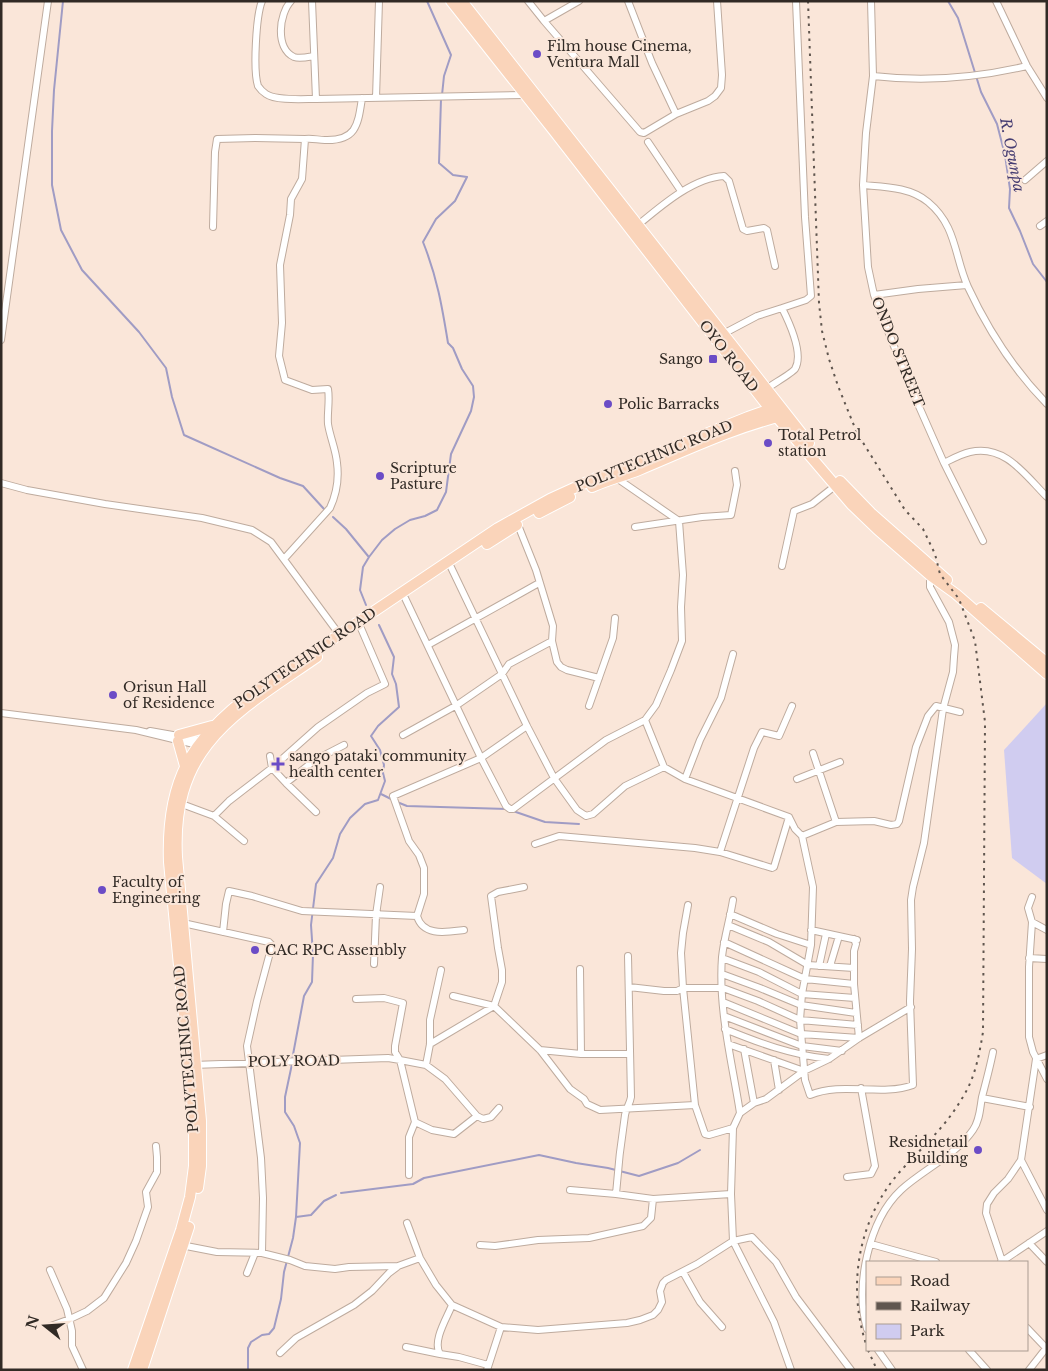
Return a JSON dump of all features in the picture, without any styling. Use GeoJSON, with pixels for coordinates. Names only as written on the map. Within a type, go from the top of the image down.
{"type":"FeatureCollection","features":[{"type":"Feature","properties":{"kind":"main road","name":"OYO ROAD"},"geometry":{"type":"LineString","coordinates":[[451,1],[525,95],[624,214],[638,225],[723,334],[762,391]]}},
{"type":"Feature","properties":{"kind":"main road","name":"OYO ROAD"},"geometry":{"type":"LineString","coordinates":[[462,1],[624,214],[836,486],[877,529],[1047,663]]}},
{"type":"Feature","properties":{"kind":"main road"},"geometry":{"type":"LineString","coordinates":[[754,415],[758,398],[762,391]]}},
{"type":"Feature","properties":{"kind":"main road","name":"OYO ROAD"},"geometry":{"type":"LineString","coordinates":[[778,412],[870,513],[934,574],[1047,674]]}},
{"type":"Feature","properties":{"kind":"main road","name":"POLYTECHNIC ROAD"},"geometry":{"type":"LineString","coordinates":[[182,951],[183,923],[176,838],[176,803],[192,768],[209,742],[225,723],[354,629],[450,564],[518,525],[587,489],[600,483],[618,479],[754,415],[778,412]]}},
{"type":"Feature","properties":{"kind":"main road","name":"POLYTECHNIC ROAD"},"geometry":{"type":"LineString","coordinates":[[133,1370],[194,1210],[201,1166],[202,1121],[192,1065],[182,951],[169,862],[168,839],[185,766],[199,742],[226,713],[254,692],[339,634],[354,629],[405,598],[498,528],[550,499],[596,478],[701,440],[759,422],[778,412]]}},
{"type":"Feature","properties":{"kind":"main road"},"geometry":{"type":"LineString","coordinates":[[185,766],[179,738],[212,726]]}},
{"type":"Feature","properties":{"kind":"main road","name":"POLYTECHNIC ROAD"},"geometry":{"type":"LineString","coordinates":[[142,1370],[180,1244]]}},
{"type":"Feature","properties":{"kind":"street"},"geometry":{"type":"LineString","coordinates":[[1,340],[48,1]]}},
{"type":"Feature","properties":{"kind":"street"},"geometry":{"type":"LineString","coordinates":[[262,1],[257,27],[256,76],[259,88],[267,96],[316,99],[525,95]]}},
{"type":"Feature","properties":{"kind":"street"},"geometry":{"type":"LineString","coordinates":[[291,1],[286,7],[282,22],[284,48],[298,58],[314,56]]}},
{"type":"Feature","properties":{"kind":"street"},"geometry":{"type":"LineString","coordinates":[[312,1],[316,99]]}},
{"type":"Feature","properties":{"kind":"street"},"geometry":{"type":"LineString","coordinates":[[376,98],[378,1]]}},
{"type":"Feature","properties":{"kind":"street"},"geometry":{"type":"LineString","coordinates":[[528,1],[640,132],[644,133],[676,114],[708,101],[716,96],[721,88],[722,75],[717,1]]}},
{"type":"Feature","properties":{"kind":"street"},"geometry":{"type":"LineString","coordinates":[[544,20],[578,1]]}},
{"type":"Feature","properties":{"kind":"street"},"geometry":{"type":"LineString","coordinates":[[628,1],[652,63],[676,114]]}},
{"type":"Feature","properties":{"kind":"street"},"geometry":{"type":"LineString","coordinates":[[723,334],[756,316],[806,300],[811,296],[805,208],[796,1]]}},
{"type":"Feature","properties":{"kind":"street","name":"ONDO STREET"},"geometry":{"type":"LineString","coordinates":[[871,1],[873,76],[866,133],[863,184],[867,259],[874,296],[902,368],[944,463],[983,541]]}},
{"type":"Feature","properties":{"kind":"street"},"geometry":{"type":"LineString","coordinates":[[996,1],[1027,66],[1047,98]]}},
{"type":"Feature","properties":{"kind":"street"},"geometry":{"type":"LineString","coordinates":[[873,76],[907,80],[967,77],[996,74],[1027,66]]}},
{"type":"Feature","properties":{"kind":"street"},"geometry":{"type":"LineString","coordinates":[[214,227],[215,152],[217,139],[338,139],[346,137],[358,125],[362,98]]}},
{"type":"Feature","properties":{"kind":"street"},"geometry":{"type":"LineString","coordinates":[[284,559],[330,508],[337,483],[337,462],[329,433],[330,400],[328,389],[312,390],[285,380],[278,356],[282,324],[280,265],[290,216],[291,199],[302,178],[305,139]]}},
{"type":"Feature","properties":{"kind":"street"},"geometry":{"type":"LineString","coordinates":[[648,142],[681,191]]}},
{"type":"Feature","properties":{"kind":"street"},"geometry":{"type":"LineString","coordinates":[[1025,180],[1047,162]]}},
{"type":"Feature","properties":{"kind":"street"},"geometry":{"type":"LineString","coordinates":[[638,225],[681,191],[715,177],[727,177],[744,228],[747,231],[764,228],[767,230],[775,266]]}},
{"type":"Feature","properties":{"kind":"street"},"geometry":{"type":"LineString","coordinates":[[863,184],[904,190],[918,195],[938,212],[948,226],[955,242],[967,285],[986,323],[1011,361],[1047,404]]}},
{"type":"Feature","properties":{"kind":"street"},"geometry":{"type":"LineString","coordinates":[[1040,226],[1047,221]]}},
{"type":"Feature","properties":{"kind":"street"},"geometry":{"type":"LineString","coordinates":[[874,296],[918,289],[967,285]]}},
{"type":"Feature","properties":{"kind":"street"},"geometry":{"type":"LineString","coordinates":[[762,391],[792,372],[796,366],[796,341],[782,308]]}},
{"type":"Feature","properties":{"kind":"street"},"geometry":{"type":"LineString","coordinates":[[944,463],[969,452],[982,450],[996,452],[1008,458],[1047,498]]}},
{"type":"Feature","properties":{"kind":"street"},"geometry":{"type":"LineString","coordinates":[[635,527],[702,517],[731,515],[738,485],[735,471]]}},
{"type":"Feature","properties":{"kind":"street"},"geometry":{"type":"LineString","coordinates":[[618,479],[679,521]]}},
{"type":"Feature","properties":{"kind":"street"},"geometry":{"type":"LineString","coordinates":[[1,484],[105,504],[202,518],[252,530],[266,538],[284,559],[339,634]]}},
{"type":"Feature","properties":{"kind":"street"},"geometry":{"type":"LineString","coordinates":[[782,566],[794,511],[812,504],[836,486]]}},
{"type":"Feature","properties":{"kind":"street"},"geometry":{"type":"LineString","coordinates":[[405,598],[481,758],[506,806],[510,810],[606,740],[644,720],[656,705],[682,641],[681,607],[683,575],[679,521]]}},
{"type":"Feature","properties":{"kind":"street"},"geometry":{"type":"LineString","coordinates":[[518,525],[536,570],[553,626],[552,641],[557,662],[561,667],[599,678]]}},
{"type":"Feature","properties":{"kind":"street"},"geometry":{"type":"LineString","coordinates":[[450,564],[527,726],[554,778],[577,810],[586,816],[593,814],[625,786],[664,766]]}},
{"type":"Feature","properties":{"kind":"street"},"geometry":{"type":"LineString","coordinates":[[644,720],[664,766],[685,779],[789,817],[795,829],[802,836],[813,887],[810,930],[811,945],[802,994],[800,1020],[805,1080],[810,1095],[826,1090],[861,1088],[898,1090],[913,1085],[911,1007],[913,887],[924,843],[943,709],[953,672],[955,645],[949,622],[930,587],[930,579],[934,574]]}},
{"type":"Feature","properties":{"kind":"street"},"geometry":{"type":"LineString","coordinates":[[428,645],[539,583]]}},
{"type":"Feature","properties":{"kind":"street"},"geometry":{"type":"LineString","coordinates":[[589,706],[613,638],[615,618]]}},
{"type":"Feature","properties":{"kind":"street"},"geometry":{"type":"LineString","coordinates":[[214,816],[318,727],[367,693],[385,684],[354,629]]}},
{"type":"Feature","properties":{"kind":"street"},"geometry":{"type":"LineString","coordinates":[[402,735],[457,705],[502,674],[509,664],[552,641]]}},
{"type":"Feature","properties":{"kind":"street"},"geometry":{"type":"LineString","coordinates":[[685,779],[700,740],[721,698],[733,654]]}},
{"type":"Feature","properties":{"kind":"street"},"geometry":{"type":"LineString","coordinates":[[720,852],[754,748],[762,732],[779,736],[792,706]]}},
{"type":"Feature","properties":{"kind":"street"},"geometry":{"type":"LineString","coordinates":[[802,836],[836,822],[874,821],[891,825],[897,824],[916,747],[928,716],[936,706],[960,712]]}},
{"type":"Feature","properties":{"kind":"street"},"geometry":{"type":"LineString","coordinates":[[1,713],[141,731],[199,742]]}},
{"type":"Feature","properties":{"kind":"street"},"geometry":{"type":"LineString","coordinates":[[464,930],[430,931],[422,925],[417,916],[424,894],[424,868],[419,854],[409,841],[393,796],[481,758],[527,726]]}},
{"type":"Feature","properties":{"kind":"street"},"geometry":{"type":"LineString","coordinates":[[286,783],[315,760],[344,745]]}},
{"type":"Feature","properties":{"kind":"street"},"geometry":{"type":"LineString","coordinates":[[812,753],[836,822]]}},
{"type":"Feature","properties":{"kind":"street"},"geometry":{"type":"LineString","coordinates":[[270,756],[272,768],[316,812]]}},
{"type":"Feature","properties":{"kind":"street"},"geometry":{"type":"LineString","coordinates":[[797,779],[840,762]]}},
{"type":"Feature","properties":{"kind":"street"},"geometry":{"type":"LineString","coordinates":[[176,803],[214,816],[244,842]]}},
{"type":"Feature","properties":{"kind":"street"},"geometry":{"type":"LineString","coordinates":[[535,844],[560,836],[695,848],[720,852],[773,868],[789,817]]}},
{"type":"Feature","properties":{"kind":"street"},"geometry":{"type":"LineString","coordinates":[[374,964],[376,915],[380,887]]}},
{"type":"Feature","properties":{"kind":"street"},"geometry":{"type":"LineString","coordinates":[[430,1044],[494,1006],[502,982],[502,970],[496,940],[491,896],[498,892],[524,887]]}},
{"type":"Feature","properties":{"kind":"street"},"geometry":{"type":"LineString","coordinates":[[223,932],[229,891],[302,911],[417,916]]}},
{"type":"Feature","properties":{"kind":"street"},"geometry":{"type":"LineString","coordinates":[[1032,897],[1028,908],[1032,922],[1029,958],[1030,1037],[1033,1052],[1047,1079]]}},
{"type":"Feature","properties":{"kind":"street"},"geometry":{"type":"LineString","coordinates":[[733,900],[724,942],[722,974],[724,1016],[740,1113]]}},
{"type":"Feature","properties":{"kind":"street"},"geometry":{"type":"LineString","coordinates":[[688,904],[681,953],[695,1105],[705,1134],[709,1136],[733,1128]]}},
{"type":"Feature","properties":{"kind":"street"},"geometry":{"type":"LineString","coordinates":[[730,914],[777,934],[811,945]]}},
{"type":"Feature","properties":{"kind":"street"},"geometry":{"type":"LineString","coordinates":[[1032,922],[1047,930]]}},
{"type":"Feature","properties":{"kind":"street"},"geometry":{"type":"LineString","coordinates":[[183,923],[272,943],[249,1035],[248,1062],[261,1158],[263,1198],[258,1253],[247,1274]]}},
{"type":"Feature","properties":{"kind":"street"},"geometry":{"type":"LineString","coordinates":[[728,925],[769,942],[808,966],[854,968]]}},
{"type":"Feature","properties":{"kind":"street"},"geometry":{"type":"LineString","coordinates":[[810,930],[856,940],[854,984],[859,1038]]}},
{"type":"Feature","properties":{"kind":"street"},"geometry":{"type":"LineString","coordinates":[[818,966],[826,934]]}},
{"type":"Feature","properties":{"kind":"street"},"geometry":{"type":"LineString","coordinates":[[830,966],[839,936]]}},
{"type":"Feature","properties":{"kind":"street"},"geometry":{"type":"LineString","coordinates":[[724,942],[805,979],[854,984]]}},
{"type":"Feature","properties":{"kind":"street"},"geometry":{"type":"LineString","coordinates":[[616,1194],[626,1109],[631,1097],[628,956]]}},
{"type":"Feature","properties":{"kind":"street"},"geometry":{"type":"LineString","coordinates":[[722,958],[759,972],[802,994],[855,998]]}},
{"type":"Feature","properties":{"kind":"street"},"geometry":{"type":"LineString","coordinates":[[1029,958],[1047,960]]}},
{"type":"Feature","properties":{"kind":"street"},"geometry":{"type":"LineString","coordinates":[[580,969],[581,1054]]}},
{"type":"Feature","properties":{"kind":"street"},"geometry":{"type":"LineString","coordinates":[[441,970],[430,1020],[430,1044],[426,1065],[445,1080],[477,1116],[483,1120],[491,1117],[499,1108]]}},
{"type":"Feature","properties":{"kind":"street"},"geometry":{"type":"LineString","coordinates":[[722,974],[801,1005],[856,1013]]}},
{"type":"Feature","properties":{"kind":"street"},"geometry":{"type":"LineString","coordinates":[[630,987],[664,991],[676,991],[683,988],[723,988],[800,1020],[858,1025]]}},
{"type":"Feature","properties":{"kind":"street"},"geometry":{"type":"LineString","coordinates":[[454,996],[494,1006],[540,1050],[570,1089],[584,1099],[591,1107],[600,1110],[695,1105]]}},
{"type":"Feature","properties":{"kind":"street"},"geometry":{"type":"LineString","coordinates":[[356,999],[384,998],[403,1003],[395,1052],[400,1060],[415,1122],[409,1137],[409,1175]]}},
{"type":"Feature","properties":{"kind":"street"},"geometry":{"type":"LineString","coordinates":[[723,1002],[801,1034],[859,1038]]}},
{"type":"Feature","properties":{"kind":"street"},"geometry":{"type":"LineString","coordinates":[[791,1370],[774,1322],[733,1241],[733,1128],[740,1113],[754,1103],[766,1099],[804,1071],[842,1052],[859,1038],[911,1007]]}},
{"type":"Feature","properties":{"kind":"street"},"geometry":{"type":"LineString","coordinates":[[724,1016],[802,1046],[842,1052]]}},
{"type":"Feature","properties":{"kind":"street"},"geometry":{"type":"LineString","coordinates":[[726,1029],[762,1044],[803,1056],[829,1059]]}},
{"type":"Feature","properties":{"kind":"street"},"geometry":{"type":"LineString","coordinates":[[728,1044],[804,1071]]}},
{"type":"Feature","properties":{"kind":"street"},"geometry":{"type":"LineString","coordinates":[[744,1049],[754,1103]]}},
{"type":"Feature","properties":{"kind":"street"},"geometry":{"type":"LineString","coordinates":[[540,1050],[581,1054],[629,1054]]}},
{"type":"Feature","properties":{"kind":"street"},"geometry":{"type":"LineString","coordinates":[[867,1261],[877,1226],[884,1211],[899,1191],[960,1144],[973,1130],[979,1117],[993,1052]]}},
{"type":"Feature","properties":{"kind":"street"},"geometry":{"type":"LineString","coordinates":[[1036,1059],[1047,1055]]}},
{"type":"Feature","properties":{"kind":"street","name":"POLY ROAD"},"geometry":{"type":"LineString","coordinates":[[192,1065],[388,1058],[426,1065]]}},
{"type":"Feature","properties":{"kind":"street"},"geometry":{"type":"LineString","coordinates":[[1036,1059],[1021,1160],[1008,1179],[994,1193],[987,1204],[986,1213],[1001,1261],[1047,1231]]}},
{"type":"Feature","properties":{"kind":"street"},"geometry":{"type":"LineString","coordinates":[[774,1060],[779,1090]]}},
{"type":"Feature","properties":{"kind":"street"},"geometry":{"type":"LineString","coordinates":[[847,1177],[871,1174],[875,1166],[861,1088]]}},
{"type":"Feature","properties":{"kind":"street"},"geometry":{"type":"LineString","coordinates":[[982,1098],[1030,1107]]}},
{"type":"Feature","properties":{"kind":"street"},"geometry":{"type":"LineString","coordinates":[[415,1122],[432,1130],[454,1134],[477,1116]]}},
{"type":"Feature","properties":{"kind":"street"},"geometry":{"type":"LineString","coordinates":[[48,1326],[87,1311],[104,1298],[126,1263],[148,1207],[146,1192],[157,1172],[156,1146]]}},
{"type":"Feature","properties":{"kind":"street"},"geometry":{"type":"LineString","coordinates":[[1021,1160],[1047,1210]]}},
{"type":"Feature","properties":{"kind":"street"},"geometry":{"type":"LineString","coordinates":[[570,1190],[653,1199],[732,1194]]}},
{"type":"Feature","properties":{"kind":"street"},"geometry":{"type":"LineString","coordinates":[[480,1245],[495,1246],[538,1240],[588,1238],[643,1226],[651,1218],[653,1199]]}},
{"type":"Feature","properties":{"kind":"street"},"geometry":{"type":"LineString","coordinates":[[407,1223],[420,1258],[436,1285],[452,1305],[501,1326],[538,1330],[627,1323],[653,1315],[662,1302],[660,1291],[663,1283],[733,1241],[752,1238],[776,1262],[796,1297],[851,1370]]}},
{"type":"Feature","properties":{"kind":"street"},"geometry":{"type":"LineString","coordinates":[[1029,1243],[1047,1262]]}},
{"type":"Feature","properties":{"kind":"street"},"geometry":{"type":"LineString","coordinates":[[180,1244],[217,1252],[258,1253],[283,1258],[305,1266],[335,1269],[398,1266],[420,1258]]}},
{"type":"Feature","properties":{"kind":"street"},"geometry":{"type":"LineString","coordinates":[[871,1244],[932,1261]]}},
{"type":"Feature","properties":{"kind":"street"},"geometry":{"type":"LineString","coordinates":[[866,1264],[862,1296],[866,1325]]}},
{"type":"Feature","properties":{"kind":"street"},"geometry":{"type":"LineString","coordinates":[[280,1353],[296,1338],[354,1305],[398,1266]]}},
{"type":"Feature","properties":{"kind":"street"},"geometry":{"type":"LineString","coordinates":[[50,1270],[70,1319],[72,1346],[84,1370]]}},
{"type":"Feature","properties":{"kind":"street"},"geometry":{"type":"LineString","coordinates":[[683,1272],[700,1302],[722,1327]]}},
{"type":"Feature","properties":{"kind":"street"},"geometry":{"type":"LineString","coordinates":[[440,1354],[438,1340],[452,1305]]}},
{"type":"Feature","properties":{"kind":"street"},"geometry":{"type":"LineString","coordinates":[[406,1347],[459,1357],[488,1368],[501,1326]]}},
{"type":"Feature","properties":{"kind":"street"},"geometry":{"type":"LineString","coordinates":[[1028,1329],[1046,1347],[1029,1370]]}},
{"type":"Feature","properties":{"kind":"street"},"geometry":{"type":"LineString","coordinates":[[879,1351],[892,1370]]}},
{"type":"Feature","properties":{"kind":"street"},"geometry":{"type":"LineString","coordinates":[[970,1351],[987,1370]]}},
{"type":"Feature","properties":{"kind":"green space"},"geometry":{"type":"Polygon","coordinates":[[[1047,703],[1047,884],[1012,858],[1004,750],[1047,703]]]}},
{"type":"Feature","properties":{"kind":"waterway"},"geometry":{"type":"LineString","coordinates":[[63,1],[52,131],[52,185],[61,230],[82,270],[139,332],[166,368],[172,397],[184,435],[280,478],[303,486],[324,509]]}},
{"type":"Feature","properties":{"kind":"waterway"},"geometry":{"type":"LineString","coordinates":[[427,1],[451,55],[444,76],[442,95]]}},
{"type":"Feature","properties":{"kind":"waterway","name":"R. Ogunpa"},"geometry":{"type":"LineString","coordinates":[[948,1],[958,18],[981,92],[997,124],[1005,155],[1010,189],[1009,208],[1033,264],[1047,282]]}},
{"type":"Feature","properties":{"kind":"waterway"},"geometry":{"type":"LineString","coordinates":[[366,605],[360,590],[363,567],[382,540],[395,529],[410,520],[437,510],[446,492],[451,454],[471,411],[474,397],[473,386],[462,369],[453,348],[448,343],[439,292],[423,242],[436,219],[455,201],[467,177],[453,175],[439,163],[441,99]]}},
{"type":"Feature","properties":{"kind":"waterway"},"geometry":{"type":"LineString","coordinates":[[333,517],[346,529],[368,556]]}},
{"type":"Feature","properties":{"kind":"waterway"},"geometry":{"type":"LineString","coordinates":[[292,1060],[304,996],[312,982],[311,925],[316,884],[333,858],[340,834],[350,818],[365,804],[378,800],[385,781],[384,765],[380,750],[371,736],[378,726],[399,707],[396,684],[392,674],[394,657],[379,625]]}},
{"type":"Feature","properties":{"kind":"waterway"},"geometry":{"type":"LineString","coordinates":[[381,794],[391,799]]}},
{"type":"Feature","properties":{"kind":"waterway"},"geometry":{"type":"LineString","coordinates":[[397,802],[407,806],[507,809]]}},
{"type":"Feature","properties":{"kind":"waterway"},"geometry":{"type":"LineString","coordinates":[[513,811],[545,822],[579,824]]}},
{"type":"Feature","properties":{"kind":"waterway"},"geometry":{"type":"LineString","coordinates":[[248,1370],[248,1348],[251,1342],[262,1335],[269,1334],[274,1328],[281,1299],[284,1272],[293,1238],[300,1143],[294,1126],[285,1112],[285,1097],[292,1064]]}},
{"type":"Feature","properties":{"kind":"waterway"},"geometry":{"type":"LineString","coordinates":[[341,1193],[413,1184],[424,1178],[539,1155],[639,1176],[678,1163],[700,1150]]}},
{"type":"Feature","properties":{"kind":"waterway"},"geometry":{"type":"LineString","coordinates":[[296,1217],[311,1215],[324,1201],[336,1195]]}},
{"type":"Feature","properties":{"kind":"railway"},"geometry":{"type":"LineString","coordinates":[[808,1],[819,303],[822,331],[838,386],[857,433],[905,510],[923,529],[935,554],[940,574],[959,599],[975,641],[985,722],[983,1032],[980,1050],[970,1084],[954,1111],[897,1175],[883,1194],[873,1214],[865,1235],[857,1280],[861,1325],[866,1343]]}},
{"type":"Feature","properties":{"kind":"railway"},"geometry":{"type":"LineString","coordinates":[[868,1351],[877,1370]]}},
{"type":"Feature","properties":{"kind":"place","name":"Film house Cinema, Ventura Mall"},"geometry":{"type":"Point","coordinates":[537,54]}},
{"type":"Feature","properties":{"kind":"place","name":"Sango"},"geometry":{"type":"Point","coordinates":[713,359]}},
{"type":"Feature","properties":{"kind":"place","name":"Polic Barracks"},"geometry":{"type":"Point","coordinates":[608,404]}},
{"type":"Feature","properties":{"kind":"place","name":"Total Petrol station"},"geometry":{"type":"Point","coordinates":[768,443]}},
{"type":"Feature","properties":{"kind":"place","name":"Scripture Pasture"},"geometry":{"type":"Point","coordinates":[380,476]}},
{"type":"Feature","properties":{"kind":"place","name":"Orisun Hall of Residence"},"geometry":{"type":"Point","coordinates":[113,695]}},
{"type":"Feature","properties":{"kind":"place","name":"sango pataki community health center"},"geometry":{"type":"Point","coordinates":[278,764]}},
{"type":"Feature","properties":{"kind":"place","name":"Faculty of Engineering"},"geometry":{"type":"Point","coordinates":[102,890]}},
{"type":"Feature","properties":{"kind":"place","name":"CAC RPC Assembly"},"geometry":{"type":"Point","coordinates":[255,950]}},
{"type":"Feature","properties":{"kind":"place","name":"Residnetail Building"},"geometry":{"type":"Point","coordinates":[978,1150]}}]}
